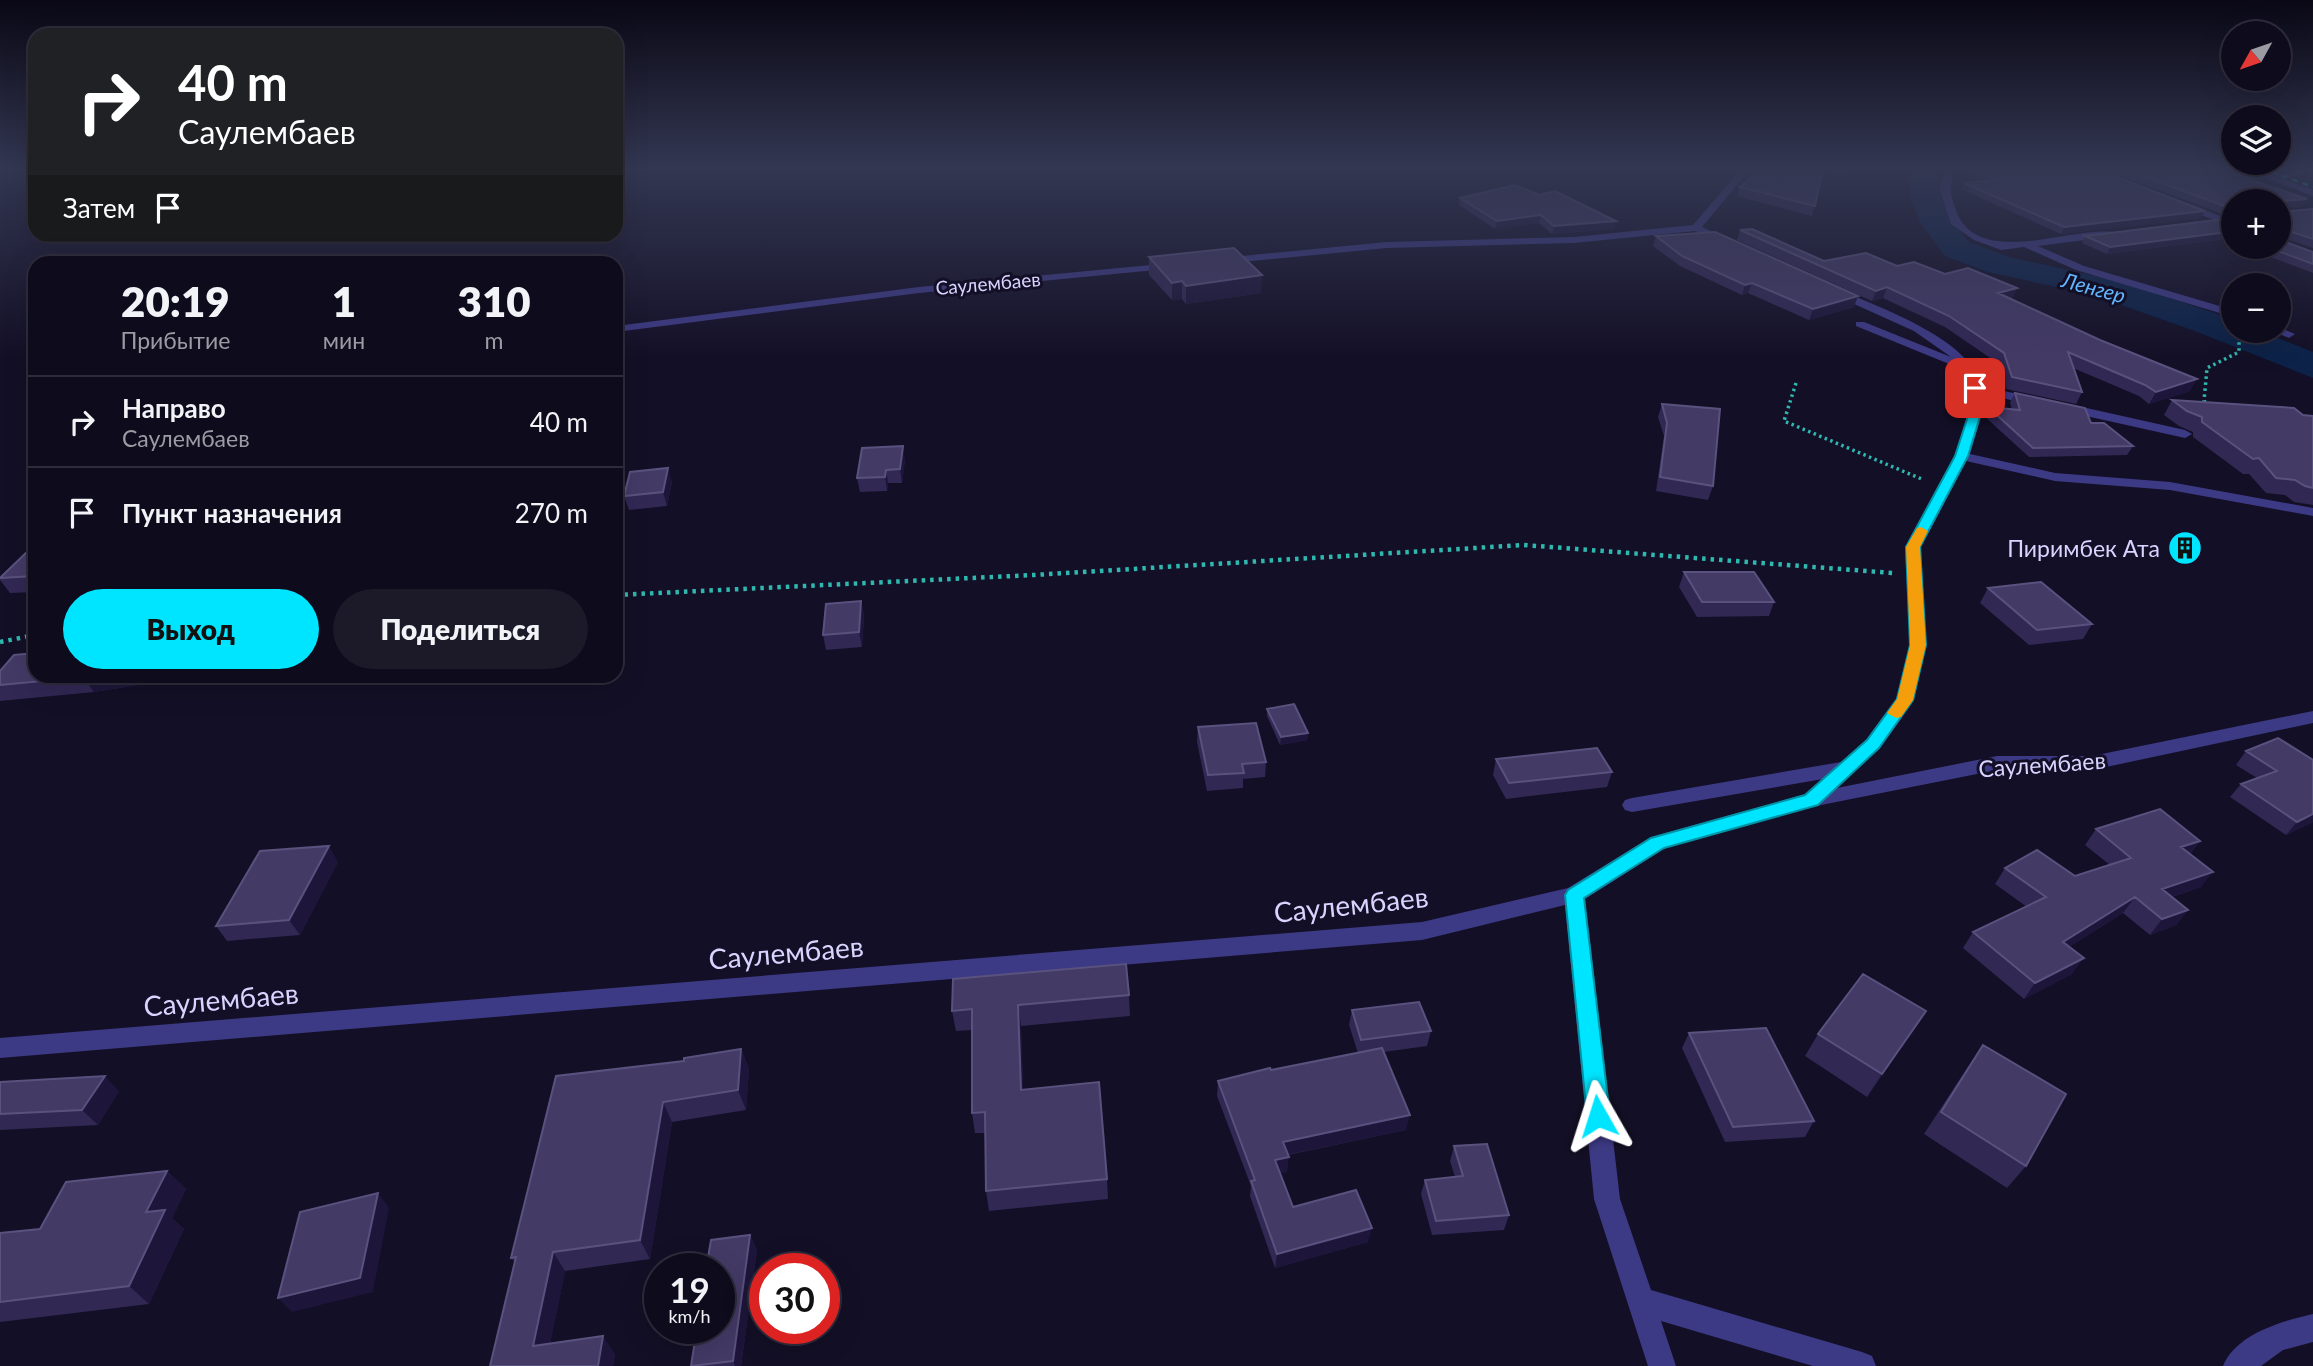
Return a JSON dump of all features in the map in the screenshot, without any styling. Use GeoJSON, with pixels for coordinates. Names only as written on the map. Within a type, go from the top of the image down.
{"type":"FeatureCollection","features":[{"type":"Feature","properties":{"kind":"street"},"geometry":{"type":"LineString","coordinates":[[1214,262],[1387,245],[1574,240],[1658,232]]}},
{"type":"Feature","properties":{"kind":"street"},"geometry":{"type":"LineString","coordinates":[[1704,232],[1733,245]]}},
{"type":"Feature","properties":{"kind":"street"},"geometry":{"type":"LineString","coordinates":[[1968,232],[2001,247],[2118,233]]}},
{"type":"Feature","properties":{"kind":"street"},"geometry":{"type":"LineString","coordinates":[[2026,244],[2080,268],[2127,284],[2221,310]]}},
{"type":"Feature","properties":{"kind":"street","name":"Саулембаев"},"geometry":{"type":"LineString","coordinates":[[623,328],[919,289],[1187,264]]}},
{"type":"Feature","properties":{"kind":"street"},"geometry":{"type":"LineString","coordinates":[[1819,284],[1918,329],[1952,349],[1975,382],[1975,388],[2185,433]]}},
{"type":"Feature","properties":{"kind":"street"},"geometry":{"type":"LineString","coordinates":[[1860,324],[1963,366]]}},
{"type":"Feature","properties":{"kind":"street","name":"Саулембаев"},"geometry":{"type":"LineString","coordinates":[[1811,800],[1873,744],[1905,700],[1918,645],[1913,547],[1962,456],[1975,413],[1975,388]]}},
{"type":"Feature","properties":{"kind":"street"},"geometry":{"type":"LineString","coordinates":[[1962,456],[2055,477],[2169,486],[2313,512]]}},
{"type":"Feature","properties":{"kind":"street","name":"Саулембаев"},"geometry":{"type":"LineString","coordinates":[[0,1048],[1422,931],[1574,895],[1658,842],[1811,800],[1997,763],[2092,764],[2313,716]]}},
{"type":"Feature","properties":{"kind":"street"},"geometry":{"type":"LineString","coordinates":[[1632,805],[1847,768]]}},
{"type":"Feature","properties":{"kind":"street"},"geometry":{"type":"LineString","coordinates":[[1574,895],[1607,1199],[1662,1366]]}},
{"type":"Feature","properties":{"kind":"street"},"geometry":{"type":"LineString","coordinates":[[1641,1301],[1861,1366]]}},
{"type":"Feature","properties":{"kind":"street"},"geometry":{"type":"LineString","coordinates":[[2237,1366],[2276,1337],[2313,1328]]}},
{"type":"Feature","properties":{"kind":"path"},"geometry":{"type":"LineString","coordinates":[[2214,411],[2204,401],[2207,368],[2239,352],[2239,343]]}},
{"type":"Feature","properties":{"kind":"path"},"geometry":{"type":"LineString","coordinates":[[1796,383],[1784,421],[1944,489]]}},
{"type":"Feature","properties":{"kind":"path"},"geometry":{"type":"LineString","coordinates":[[623,595],[1047,575],[1524,545],[1914,575]]}},
{"type":"Feature","properties":{"kind":"path"},"geometry":{"type":"LineString","coordinates":[[0,642],[28,636]]}},
{"type":"Feature","properties":{"kind":"building"},"geometry":{"type":"Polygon","coordinates":[[[1715,232],[1858,296],[1813,309],[1752,283],[1745,285],[1682,256],[1656,236],[1715,232]]]}},
{"type":"Feature","properties":{"kind":"building"},"geometry":{"type":"Polygon","coordinates":[[[1744,232],[1758,232],[1824,261],[1866,253],[1897,266],[1914,262],[1945,274],[1968,268],[2017,288],[1998,293],[2100,340],[2197,379],[2156,392],[2068,352],[2082,392],[2012,377],[2004,353],[1949,316],[1887,287],[1876,291],[1744,232]]]}},
{"type":"Feature","properties":{"kind":"building"},"geometry":{"type":"Polygon","coordinates":[[[2120,232],[2221,232],[2221,233],[2110,247],[2085,236],[2120,232]]]}},
{"type":"Feature","properties":{"kind":"building"},"geometry":{"type":"Polygon","coordinates":[[[2291,232],[2313,232],[2313,239],[2291,232]]]}},
{"type":"Feature","properties":{"kind":"building"},"geometry":{"type":"Polygon","coordinates":[[[2291,244],[2313,252],[2313,264],[2291,256],[2291,244]]]}},
{"type":"Feature","properties":{"kind":"building"},"geometry":{"type":"Polygon","coordinates":[[[1234,248],[1262,275],[1186,286],[1182,281],[1172,283],[1149,257],[1234,248]]]}},
{"type":"Feature","properties":{"kind":"building"},"geometry":{"type":"Polygon","coordinates":[[[2015,393],[2085,408],[2091,423],[2104,423],[2133,446],[2033,448],[1988,407],[2020,410],[2015,393]]]}},
{"type":"Feature","properties":{"kind":"building"},"geometry":{"type":"Polygon","coordinates":[[[2172,400],[2294,408],[2303,415],[2313,416],[2313,488],[2295,480],[2276,478],[2259,458],[2253,459],[2202,422],[2202,417],[2187,411],[2172,400]]]}},
{"type":"Feature","properties":{"kind":"building"},"geometry":{"type":"Polygon","coordinates":[[[1662,404],[1720,409],[1713,486],[1660,477],[1667,423],[1662,404]]]}},
{"type":"Feature","properties":{"kind":"building"},"geometry":{"type":"Polygon","coordinates":[[[903,446],[900,469],[886,470],[885,477],[857,478],[862,448],[903,446]]]}},
{"type":"Feature","properties":{"kind":"building"},"geometry":{"type":"Polygon","coordinates":[[[668,468],[663,492],[624,496],[630,472],[668,468]]]}},
{"type":"Feature","properties":{"kind":"building"},"geometry":{"type":"Polygon","coordinates":[[[28,551],[28,576],[0,578],[28,551]]]}},
{"type":"Feature","properties":{"kind":"building"},"geometry":{"type":"Polygon","coordinates":[[[1684,572],[1754,572],[1774,602],[1702,602],[1684,572]]]}},
{"type":"Feature","properties":{"kind":"building"},"geometry":{"type":"Polygon","coordinates":[[[2041,582],[2092,624],[2037,630],[1988,588],[2041,582]]]}},
{"type":"Feature","properties":{"kind":"building"},"geometry":{"type":"Polygon","coordinates":[[[861,601],[859,632],[823,635],[826,604],[861,601]]]}},
{"type":"Feature","properties":{"kind":"building"},"geometry":{"type":"Polygon","coordinates":[[[28,654],[28,682],[0,685],[0,671],[14,655],[28,654]]]}},
{"type":"Feature","properties":{"kind":"building"},"geometry":{"type":"Polygon","coordinates":[[[1294,704],[1308,733],[1281,737],[1267,709],[1294,704]]]}},
{"type":"Feature","properties":{"kind":"building"},"geometry":{"type":"Polygon","coordinates":[[[1256,723],[1266,762],[1242,764],[1244,773],[1208,775],[1198,727],[1256,723]]]}},
{"type":"Feature","properties":{"kind":"building"},"geometry":{"type":"Polygon","coordinates":[[[2278,738],[2313,760],[2313,814],[2297,822],[2241,784],[2277,771],[2246,751],[2278,738]]]}},
{"type":"Feature","properties":{"kind":"building"},"geometry":{"type":"Polygon","coordinates":[[[1597,748],[1612,772],[1509,783],[1496,759],[1597,748]]]}},
{"type":"Feature","properties":{"kind":"building"},"geometry":{"type":"Polygon","coordinates":[[[2160,809],[2200,841],[2181,847],[2213,872],[2162,889],[2188,910],[2162,919],[2135,897],[2063,942],[2084,958],[2035,983],[1973,932],[2046,897],[2005,868],[2037,850],[2075,876],[2131,858],[2096,829],[2160,809]]]}},
{"type":"Feature","properties":{"kind":"building"},"geometry":{"type":"Polygon","coordinates":[[[329,846],[289,920],[216,926],[260,851],[329,846]]]}},
{"type":"Feature","properties":{"kind":"building"},"geometry":{"type":"Polygon","coordinates":[[[1126,964],[1129,995],[1018,1005],[1021,1090],[1099,1082],[1107,1179],[986,1191],[985,1112],[972,1113],[972,1009],[952,1011],[953,979],[1126,964]]]}},
{"type":"Feature","properties":{"kind":"building"},"geometry":{"type":"Polygon","coordinates":[[[1863,974],[1926,1011],[1882,1074],[1818,1034],[1863,974]]]}},
{"type":"Feature","properties":{"kind":"building"},"geometry":{"type":"Polygon","coordinates":[[[1419,1002],[1431,1031],[1361,1040],[1352,1010],[1419,1002]]]}},
{"type":"Feature","properties":{"kind":"building"},"geometry":{"type":"Polygon","coordinates":[[[1766,1028],[1814,1121],[1733,1127],[1689,1033],[1766,1028]]]}},
{"type":"Feature","properties":{"kind":"building"},"geometry":{"type":"Polygon","coordinates":[[[1983,1045],[2066,1094],[2026,1166],[1941,1112],[1983,1045]]]}},
{"type":"Feature","properties":{"kind":"building"},"geometry":{"type":"Polygon","coordinates":[[[1382,1048],[1410,1115],[1283,1142],[1289,1157],[1275,1160],[1293,1207],[1356,1190],[1372,1228],[1277,1254],[1251,1181],[1255,1180],[1218,1081],[1270,1068],[1271,1070],[1382,1048]]]}},
{"type":"Feature","properties":{"kind":"building"},"geometry":{"type":"Polygon","coordinates":[[[741,1049],[738,1090],[663,1102],[640,1240],[553,1252],[533,1346],[603,1336],[598,1366],[490,1366],[516,1257],[511,1258],[556,1076],[684,1061],[684,1058],[741,1049]]]}},
{"type":"Feature","properties":{"kind":"building"},"geometry":{"type":"Polygon","coordinates":[[[105,1076],[82,1110],[0,1114],[0,1082],[105,1076]]]}},
{"type":"Feature","properties":{"kind":"building"},"geometry":{"type":"Polygon","coordinates":[[[1487,1144],[1509,1215],[1436,1221],[1425,1180],[1463,1176],[1454,1146],[1487,1144]]]}},
{"type":"Feature","properties":{"kind":"building"},"geometry":{"type":"Polygon","coordinates":[[[167,1171],[146,1212],[165,1210],[129,1286],[0,1302],[0,1233],[40,1229],[66,1182],[167,1171]]]}},
{"type":"Feature","properties":{"kind":"building"},"geometry":{"type":"Polygon","coordinates":[[[378,1193],[360,1278],[278,1298],[300,1212],[378,1193]]]}},
{"type":"Feature","properties":{"kind":"building"},"geometry":{"type":"Polygon","coordinates":[[[750,1235],[733,1361],[691,1366],[694,1344],[735,1344],[735,1253],[709,1253],[711,1240],[750,1235]]]}},
{"type":"Feature","properties":{"kind":"waterway","name":"Ленгер"},"geometry":{"type":"LineString","coordinates":[[1943,232],[1957,249],[2000,265],[2102,287],[2208,323],[2313,366]]}},
{"type":"Feature","properties":{"kind":"slow traffic"},"geometry":{"type":"LineString","coordinates":[[1896,713],[1905,700],[1918,645],[1913,547],[1921,531]]}},
{"type":"Feature","properties":{"kind":"place","name":"Пиримбек Ата"},"geometry":{"type":"Point","coordinates":[2185,548]}},
{"type":"Feature","properties":{"kind":"route"},"geometry":{"type":"LineString","coordinates":[[1598,1116],[1574,895],[1658,842],[1811,800],[1873,744],[1905,700],[1918,645],[1913,547],[1962,456],[1975,413],[1975,388]]}}]}
